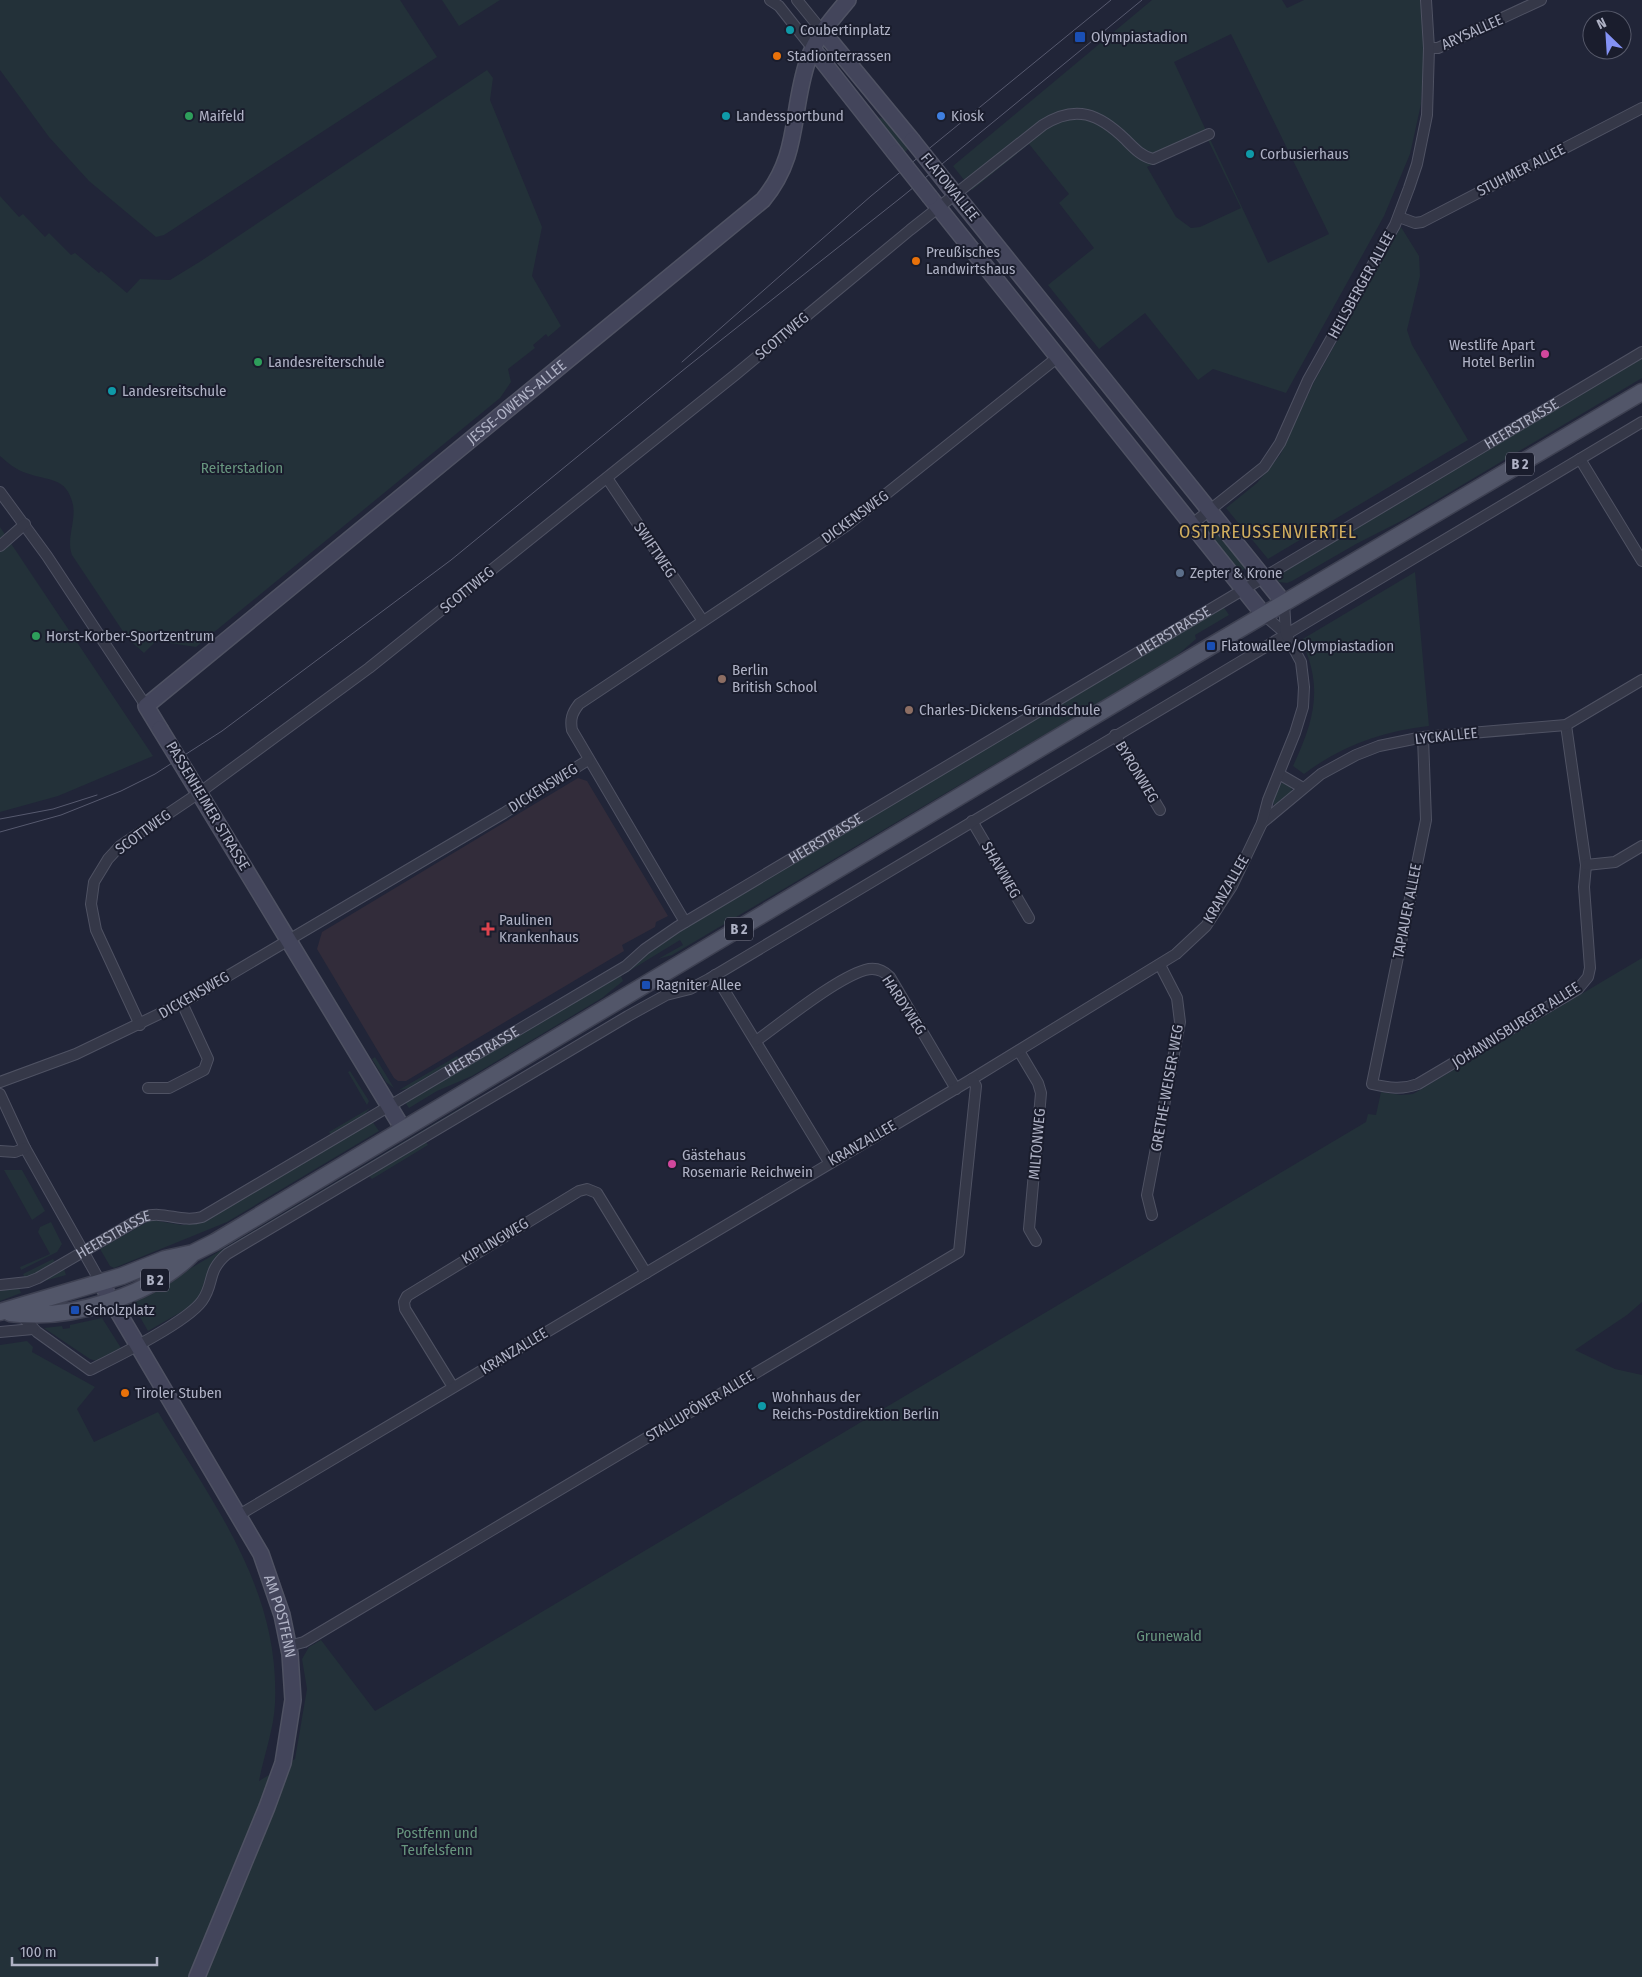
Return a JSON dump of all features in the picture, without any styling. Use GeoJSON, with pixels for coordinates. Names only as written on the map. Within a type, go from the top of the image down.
{"type":"FeatureCollection","features":[{"type":"Feature","properties":{"kind":"main road","name":"HEERSTRASSE"},"geometry":{"type":"LineString","coordinates":[[0,1312],[20,1314],[76,1310],[112,1300],[165,1275],[193,1253],[1642,392]]}},
{"type":"Feature","properties":{"kind":"main road","name":"HEERSTRASSE"},"geometry":{"type":"LineString","coordinates":[[0,1312],[102,1282],[165,1259],[193,1253]]}},
{"type":"Feature","properties":{"kind":"street"},"geometry":{"type":"LineString","coordinates":[[770,0],[779,6],[813,49]]}},
{"type":"Feature","properties":{"kind":"street"},"geometry":{"type":"LineString","coordinates":[[796,0],[823,32]]}},
{"type":"Feature","properties":{"kind":"street","name":"JESSE-OWENS-ALLEE"},"geometry":{"type":"LineString","coordinates":[[146,706],[764,200],[780,177],[788,157],[801,84],[813,49],[823,32],[848,0]]}},
{"type":"Feature","properties":{"kind":"street","name":"HEILSBERGER ALLEE"},"geometry":{"type":"LineString","coordinates":[[1191,524],[1209,512],[1264,466],[1273,455],[1308,380],[1399,217],[1417,164],[1427,115],[1429,48],[1426,0]]}},
{"type":"Feature","properties":{"kind":"street","name":"ARYSALLEE"},"geometry":{"type":"LineString","coordinates":[[1429,48],[1438,48],[1541,0]]}},
{"type":"Feature","properties":{"kind":"street","name":"FLATOWALLEE"},"geometry":{"type":"LineString","coordinates":[[823,32],[952,188],[1209,512],[1284,603]]}},
{"type":"Feature","properties":{"kind":"street","name":"FLATOWALLEE"},"geometry":{"type":"LineString","coordinates":[[813,49],[1264,615]]}},
{"type":"Feature","properties":{"kind":"street","name":"STUHMER ALLEE"},"geometry":{"type":"LineString","coordinates":[[1399,217],[1415,223],[1422,222],[1642,108]]}},
{"type":"Feature","properties":{"kind":"street","name":"SCOTTWEG"},"geometry":{"type":"LineString","coordinates":[[140,1025],[96,930],[91,904],[94,882],[108,859],[120,846],[195,787],[369,668],[608,478],[934,202],[1043,125],[1063,115],[1085,114],[1097,117],[1112,127],[1140,153],[1154,159],[1209,134]]}},
{"type":"Feature","properties":{"kind":"street"},"geometry":{"type":"LineString","coordinates":[[1058,357],[1075,344]]}},
{"type":"Feature","properties":{"kind":"street","name":"HEERSTRASSE"},"geometry":{"type":"LineString","coordinates":[[0,1285],[33,1280],[150,1215],[158,1214],[184,1220],[202,1217],[626,966],[652,943],[685,922],[1642,352]]}},
{"type":"Feature","properties":{"kind":"street","name":"DICKENSWEG"},"geometry":{"type":"LineString","coordinates":[[0,1082],[76,1054],[140,1025],[182,1003],[504,813],[588,760],[572,730],[570,721],[573,712],[579,704],[846,526],[1058,357]]}},
{"type":"Feature","properties":{"kind":"street"},"geometry":{"type":"LineString","coordinates":[[20,1314],[33,1329],[90,1370],[138,1344],[187,1315],[202,1302],[213,1270],[227,1254],[628,1016],[666,995],[690,989],[716,975],[1114,735],[1642,422]]}},
{"type":"Feature","properties":{"kind":"street"},"geometry":{"type":"LineString","coordinates":[[1580,459],[1642,561]]}},
{"type":"Feature","properties":{"kind":"street","name":"SWIFTWEG"},"geometry":{"type":"LineString","coordinates":[[608,478],[703,621]]}},
{"type":"Feature","properties":{"kind":"street","name":"PASSENHEIMER STRASSE"},"geometry":{"type":"LineString","coordinates":[[0,492],[25,524],[160,728],[403,1129]]}},
{"type":"Feature","properties":{"kind":"street"},"geometry":{"type":"LineString","coordinates":[[0,546],[25,524]]}},
{"type":"Feature","properties":{"kind":"street"},"geometry":{"type":"LineString","coordinates":[[1284,603],[1286,634]]}},
{"type":"Feature","properties":{"kind":"street"},"geometry":{"type":"LineString","coordinates":[[1264,615],[1286,634]]}},
{"type":"Feature","properties":{"kind":"street","name":"KRANZALLEE"},"geometry":{"type":"LineString","coordinates":[[239,1514],[646,1273],[829,1162],[1019,1051],[1160,965],[1191,941],[1218,908],[1262,823],[1268,800],[1295,734],[1305,698],[1300,662],[1286,634]]}},
{"type":"Feature","properties":{"kind":"street","name":"LYCKALLEE"},"geometry":{"type":"LineString","coordinates":[[1262,823],[1321,774],[1356,755],[1379,746],[1423,737],[1566,726],[1642,680]]}},
{"type":"Feature","properties":{"kind":"street","name":"JOHANNISBURGER ALLEE"},"geometry":{"type":"LineString","coordinates":[[1372,1084],[1407,1088],[1418,1084],[1578,989],[1588,977],[1590,968],[1584,887],[1586,865],[1566,726]]}},
{"type":"Feature","properties":{"kind":"street","name":"BYRONWEG"},"geometry":{"type":"LineString","coordinates":[[1114,735],[1160,810]]}},
{"type":"Feature","properties":{"kind":"street","name":"TAPIAUER ALLEE"},"geometry":{"type":"LineString","coordinates":[[1372,1084],[1426,820],[1423,737]]}},
{"type":"Feature","properties":{"kind":"street"},"geometry":{"type":"LineString","coordinates":[[588,760],[685,922]]}},
{"type":"Feature","properties":{"kind":"street"},"geometry":{"type":"LineString","coordinates":[[1279,774],[1303,788]]}},
{"type":"Feature","properties":{"kind":"street","name":"SHAWWEG"},"geometry":{"type":"LineString","coordinates":[[972,821],[1029,918]]}},
{"type":"Feature","properties":{"kind":"street"},"geometry":{"type":"LineString","coordinates":[[1586,865],[1615,862],[1642,846]]}},
{"type":"Feature","properties":{"kind":"street","name":"GRETHE-WEISER-WEG"},"geometry":{"type":"LineString","coordinates":[[1152,1215],[1147,1195],[1180,1022],[1177,998],[1160,965]]}},
{"type":"Feature","properties":{"kind":"street","name":"HARDYWEG"},"geometry":{"type":"LineString","coordinates":[[756,1041],[839,983],[865,970],[883,971],[890,977],[956,1088]]}},
{"type":"Feature","properties":{"kind":"street"},"geometry":{"type":"LineString","coordinates":[[716,975],[829,1162]]}},
{"type":"Feature","properties":{"kind":"street"},"geometry":{"type":"LineString","coordinates":[[148,1088],[169,1088],[204,1070],[207,1065],[208,1059],[182,1003]]}},
{"type":"Feature","properties":{"kind":"street","name":"MILTONWEG"},"geometry":{"type":"LineString","coordinates":[[1019,1051],[1038,1083],[1041,1093],[1029,1229],[1036,1241]]}},
{"type":"Feature","properties":{"kind":"street","name":"STALLUPÖNER ALLEE"},"geometry":{"type":"LineString","coordinates":[[289,1646],[304,1642],[959,1252],[976,1086],[972,1079]]}},
{"type":"Feature","properties":{"kind":"street"},"geometry":{"type":"LineString","coordinates":[[0,1094],[7,1113],[25,1148],[83,1252],[102,1282]]}},
{"type":"Feature","properties":{"kind":"street"},"geometry":{"type":"LineString","coordinates":[[0,1151],[15,1152],[25,1148]]}},
{"type":"Feature","properties":{"kind":"street","name":"KIPLINGWEG"},"geometry":{"type":"LineString","coordinates":[[452,1387],[405,1309],[404,1302],[407,1296],[576,1193],[587,1189],[597,1192],[646,1273]]}},
{"type":"Feature","properties":{"kind":"street","name":"AM POSTFENN"},"geometry":{"type":"LineString","coordinates":[[102,1282],[261,1554],[273,1587],[289,1646],[293,1671],[293,1700],[283,1763],[198,1977]]}},
{"type":"Feature","properties":{"kind":"street"},"geometry":{"type":"LineString","coordinates":[[0,1332],[33,1329]]}},
{"type":"Feature","properties":{"kind":"shaded area","name":"Paulinen Krankenhaus"},"geometry":{"type":"Polygon","coordinates":[[[578,778],[587,781],[668,916],[656,922],[655,927],[622,945],[624,951],[406,1081],[398,1081],[394,1078],[317,949],[322,932],[578,778]]]}},
{"type":"Feature","properties":{"kind":"green space","name":"Maifeld"},"geometry":{"type":"Polygon","coordinates":[[[0,0],[400,0],[437,57],[164,235],[156,237],[89,181],[49,137],[0,70],[0,0]]]}},
{"type":"Feature","properties":{"kind":"green space"},"geometry":{"type":"Polygon","coordinates":[[[442,0],[500,0],[459,26],[442,0]]]}},
{"type":"Feature","properties":{"kind":"green space"},"geometry":{"type":"Polygon","coordinates":[[[1152,0],[1282,0],[1287,8],[1304,0],[1421,0],[1424,55],[1421,104],[1410,154],[1384,216],[1286,393],[1213,369],[1198,380],[1145,313],[1099,349],[1048,285],[1094,248],[1059,203],[1069,194],[1029,144],[972,190],[953,166],[1152,0]],[[1231,34],[1174,62],[1268,263],[1329,234],[1231,34]],[[1207,138],[1147,167],[1176,217],[1191,228],[1200,227],[1241,208],[1207,138]]]}},
{"type":"Feature","properties":{"kind":"green space","name":"Landesreiterschule"},"geometry":{"type":"Polygon","coordinates":[[[487,70],[493,78],[490,100],[542,227],[532,276],[561,326],[548,337],[546,334],[533,345],[535,348],[508,369],[511,382],[500,398],[196,647],[156,641],[144,653],[128,639],[72,555],[70,543],[74,511],[66,489],[55,481],[18,470],[0,456],[0,196],[19,217],[23,214],[45,237],[49,233],[71,255],[75,253],[99,273],[101,271],[127,293],[140,279],[170,280],[201,261],[487,70]]]}},
{"type":"Feature","properties":{"kind":"green space"},"geometry":{"type":"Polygon","coordinates":[[[878,117],[887,120],[909,148],[904,153],[878,117]]]}},
{"type":"Feature","properties":{"kind":"green space"},"geometry":{"type":"Polygon","coordinates":[[[1401,227],[1419,256],[1420,276],[1407,330],[1412,345],[1468,440],[1268,559],[1226,508],[1257,483],[1280,455],[1314,382],[1401,227]]]}},
{"type":"Feature","properties":{"kind":"green space"},"geometry":{"type":"Polygon","coordinates":[[[1642,356],[1642,378],[1405,519],[1356,544],[1292,581],[1287,583],[1279,582],[1274,575],[1642,356]]]}},
{"type":"Feature","properties":{"kind":"green space"},"geometry":{"type":"Polygon","coordinates":[[[1208,521],[1247,567],[1239,572],[1202,526],[1208,521]]]}},
{"type":"Feature","properties":{"kind":"green space","name":"Horst-Korber-Sportzentrum"},"geometry":{"type":"Polygon","coordinates":[[[0,527],[153,756],[58,796],[0,812],[0,527]]]}},
{"type":"Feature","properties":{"kind":"green space"},"geometry":{"type":"Polygon","coordinates":[[[1415,572],[1429,726],[1412,728],[1363,741],[1333,755],[1304,774],[1293,766],[1311,719],[1314,689],[1308,657],[1301,640],[1415,572]]]}},
{"type":"Feature","properties":{"kind":"green space"},"geometry":{"type":"Polygon","coordinates":[[[1223,606],[1229,615],[1195,635],[1196,639],[1174,658],[672,955],[658,959],[683,945],[680,940],[621,976],[623,981],[602,998],[472,1076],[437,1091],[409,1108],[404,1101],[659,942],[1223,606]]]}},
{"type":"Feature","properties":{"kind":"green space"},"geometry":{"type":"Polygon","coordinates":[[[1284,782],[1290,785],[1292,791],[1279,805],[1274,805],[1273,801],[1279,785],[1284,782]]]}},
{"type":"Feature","properties":{"kind":"green space","name":"Grunewald"},"geometry":{"type":"Polygon","coordinates":[[[1642,958],[1642,1302],[1627,1315],[1575,1350],[1615,1369],[1642,1375],[1642,1977],[0,1977],[0,1345],[27,1341],[33,1347],[32,1352],[95,1387],[77,1409],[94,1442],[158,1412],[201,1481],[239,1550],[255,1585],[267,1623],[274,1662],[275,1703],[271,1732],[259,1781],[295,1759],[307,1689],[302,1659],[309,1647],[321,1640],[375,1711],[1366,1122],[1368,1114],[1376,1115],[1381,1092],[1401,1095],[1413,1094],[1642,958]]]}},
{"type":"Feature","properties":{"kind":"green space"},"geometry":{"type":"Polygon","coordinates":[[[457,1056],[460,1059],[411,1088],[399,1090],[457,1056]]]}},
{"type":"Feature","properties":{"kind":"green space"},"geometry":{"type":"Polygon","coordinates":[[[375,1057],[394,1088],[386,1082],[372,1059],[375,1057]]]}},
{"type":"Feature","properties":{"kind":"green space"},"geometry":{"type":"Polygon","coordinates":[[[350,1071],[369,1101],[367,1105],[348,1072],[350,1071]]]}},
{"type":"Feature","properties":{"kind":"green space"},"geometry":{"type":"Polygon","coordinates":[[[479,1097],[481,1100],[213,1263],[200,1297],[188,1308],[148,1331],[132,1303],[127,1305],[129,1301],[166,1283],[479,1097]]]}},
{"type":"Feature","properties":{"kind":"green space"},"geometry":{"type":"Polygon","coordinates":[[[370,1108],[364,1115],[331,1135],[329,1132],[370,1108]]]}},
{"type":"Feature","properties":{"kind":"green space"},"geometry":{"type":"Polygon","coordinates":[[[372,1121],[379,1131],[227,1222],[114,1268],[110,1266],[100,1249],[151,1220],[182,1225],[197,1223],[372,1121]]]}},
{"type":"Feature","properties":{"kind":"green space"},"geometry":{"type":"Polygon","coordinates":[[[426,1142],[428,1145],[372,1179],[369,1176],[426,1142]]]}},
{"type":"Feature","properties":{"kind":"green space"},"geometry":{"type":"Polygon","coordinates":[[[4,1170],[22,1170],[45,1211],[32,1220],[4,1170]]]}},
{"type":"Feature","properties":{"kind":"green space"},"geometry":{"type":"Polygon","coordinates":[[[51,1222],[62,1244],[57,1252],[21,1270],[20,1267],[50,1254],[38,1232],[40,1227],[51,1222]]]}},
{"type":"Feature","properties":{"kind":"green space"},"geometry":{"type":"Polygon","coordinates":[[[53,1259],[55,1262],[38,1272],[34,1277],[25,1278],[23,1274],[53,1259]]]}},
{"type":"Feature","properties":{"kind":"green space"},"geometry":{"type":"Polygon","coordinates":[[[64,1269],[66,1275],[19,1288],[21,1293],[0,1301],[0,1289],[35,1283],[64,1269]]]}},
{"type":"Feature","properties":{"kind":"green space"},"geometry":{"type":"Polygon","coordinates":[[[102,1318],[121,1348],[96,1361],[90,1359],[44,1328],[62,1326],[63,1329],[70,1328],[70,1325],[102,1318]]]}},
{"type":"Feature","properties":{"kind":"tram line"},"geometry":{"type":"LineString","coordinates":[[682,362],[871,196],[1111,0]]}},
{"type":"Feature","properties":{"kind":"tram line"},"geometry":{"type":"LineString","coordinates":[[0,832],[61,815],[121,791],[155,774],[222,731],[451,560],[687,367],[903,196],[1142,0]]}},
{"type":"Feature","properties":{"kind":"tram line"},"geometry":{"type":"LineString","coordinates":[[0,819],[53,809],[97,795]]}},
{"type":"Feature","properties":{"kind":"place","name":"Coubertinplatz"},"geometry":{"type":"Point","coordinates":[790,30]}},
{"type":"Feature","properties":{"kind":"place","name":"Olympiastadion"},"geometry":{"type":"Point","coordinates":[1080,37]}},
{"type":"Feature","properties":{"kind":"place","name":"Stadionterrassen"},"geometry":{"type":"Point","coordinates":[777,56]}},
{"type":"Feature","properties":{"kind":"place","name":"Maifeld"},"geometry":{"type":"Point","coordinates":[189,116]}},
{"type":"Feature","properties":{"kind":"place","name":"Landessportbund"},"geometry":{"type":"Point","coordinates":[726,116]}},
{"type":"Feature","properties":{"kind":"place","name":"Kiosk"},"geometry":{"type":"Point","coordinates":[941,116]}},
{"type":"Feature","properties":{"kind":"place","name":"Corbusierhaus"},"geometry":{"type":"Point","coordinates":[1250,154]}},
{"type":"Feature","properties":{"kind":"place","name":"Preußisches Landwirtshaus"},"geometry":{"type":"Point","coordinates":[916,261]}},
{"type":"Feature","properties":{"kind":"place","name":"Westlife Apart Hotel Berlin"},"geometry":{"type":"Point","coordinates":[1545,354]}},
{"type":"Feature","properties":{"kind":"place","name":"Landesreiterschule"},"geometry":{"type":"Point","coordinates":[258,362]}},
{"type":"Feature","properties":{"kind":"place","name":"Landesreitschule"},"geometry":{"type":"Point","coordinates":[112,391]}},
{"type":"Feature","properties":{"kind":"place","name":"Zepter & Krone"},"geometry":{"type":"Point","coordinates":[1180,573]}},
{"type":"Feature","properties":{"kind":"place","name":"Horst-Korber-Sportzentrum"},"geometry":{"type":"Point","coordinates":[36,636]}},
{"type":"Feature","properties":{"kind":"place","name":"Flatowallee/Olympiastadion"},"geometry":{"type":"Point","coordinates":[1211,646]}},
{"type":"Feature","properties":{"kind":"place","name":"Berlin British School"},"geometry":{"type":"Point","coordinates":[722,679]}},
{"type":"Feature","properties":{"kind":"place","name":"Charles-Dickens-Grundschule"},"geometry":{"type":"Point","coordinates":[909,710]}},
{"type":"Feature","properties":{"kind":"place","name":"Paulinen Krankenhaus"},"geometry":{"type":"Point","coordinates":[488,929]}},
{"type":"Feature","properties":{"kind":"place","name":"Ragniter Allee"},"geometry":{"type":"Point","coordinates":[646,985]}},
{"type":"Feature","properties":{"kind":"place","name":"Gästehaus Rosemarie Reichwein"},"geometry":{"type":"Point","coordinates":[672,1164]}},
{"type":"Feature","properties":{"kind":"place","name":"Scholzplatz"},"geometry":{"type":"Point","coordinates":[75,1310]}},
{"type":"Feature","properties":{"kind":"place","name":"Tiroler Stuben"},"geometry":{"type":"Point","coordinates":[125,1393]}},
{"type":"Feature","properties":{"kind":"place","name":"Wohnhaus der Reichs-Postdirektion Berlin"},"geometry":{"type":"Point","coordinates":[762,1406]}},
{"type":"Feature","properties":{"kind":"district","name":"OSTPREUSSENVIERTEL"},"geometry":{"type":"Point","coordinates":[1268,532]}},
{"type":"Feature","properties":{"kind":"park label","name":"Reiterstadion"},"geometry":{"type":"Point","coordinates":[242,468]}},
{"type":"Feature","properties":{"kind":"park label","name":"Postfenn und Teufelsfenn"},"geometry":{"type":"Point","coordinates":[437,1842]}}]}
